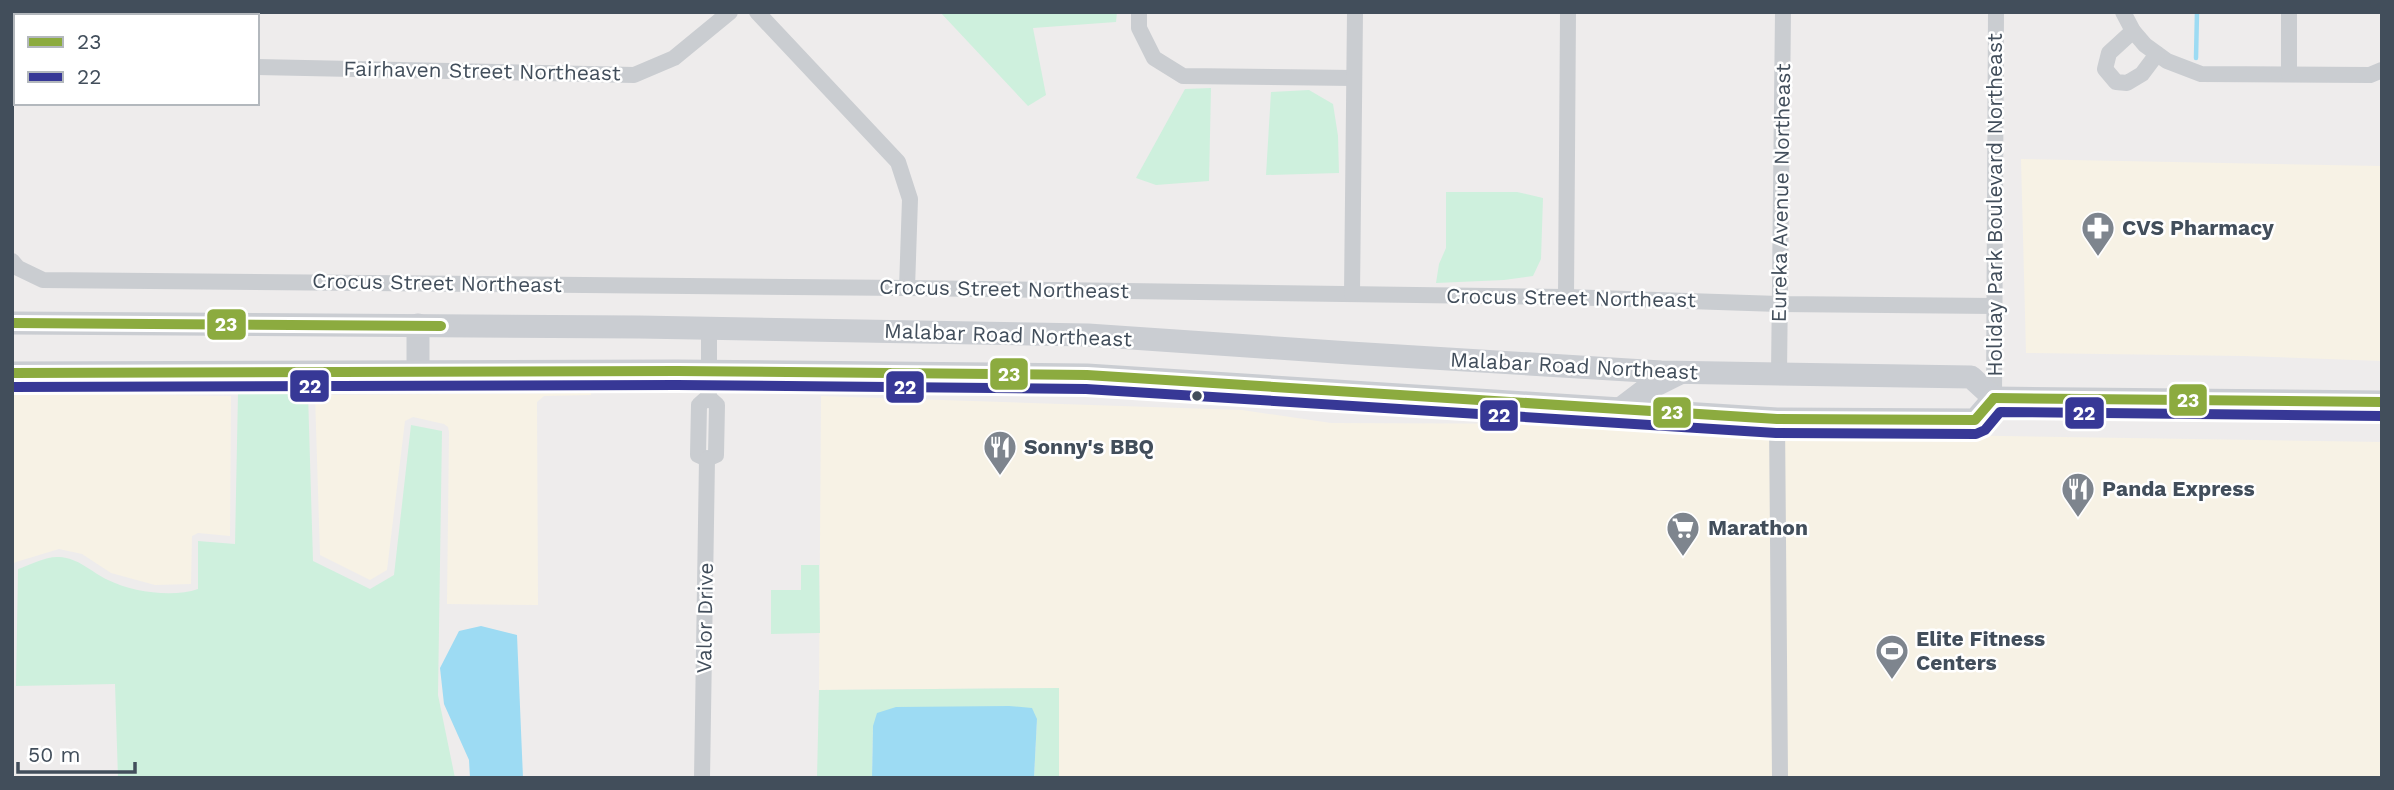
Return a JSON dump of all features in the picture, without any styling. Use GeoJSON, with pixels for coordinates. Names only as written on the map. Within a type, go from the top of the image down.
{"type":"FeatureCollection","features":[{"type":"Feature","properties":{"kind":"main road","name":"Malabar Road Northeast"},"geometry":{"type":"LineString","coordinates":[[12,323],[709,328],[1088,334],[1350,354],[1681,372],[1971,377],[1994,398]]}},
{"type":"Feature","properties":{"kind":"main road"},"geometry":{"type":"LineString","coordinates":[[418,326],[418,372]]}},
{"type":"Feature","properties":{"kind":"main road"},"geometry":{"type":"LineString","coordinates":[[12,373],[708,371],[1087,375],[1777,419],[1975,420],[1994,398],[2382,402]]}},
{"type":"Feature","properties":{"kind":"main road"},"geometry":{"type":"LineString","coordinates":[[1619,410],[1644,391],[1681,372]]}},
{"type":"Feature","properties":{"kind":"street","name":"Fairhaven Street Northeast"},"geometry":{"type":"LineString","coordinates":[[259,66],[634,75],[674,58],[730,12]]}},
{"type":"Feature","properties":{"kind":"street"},"geometry":{"type":"LineString","coordinates":[[757,12],[898,162],[910,199],[907,288]]}},
{"type":"Feature","properties":{"kind":"street"},"geometry":{"type":"LineString","coordinates":[[1139,12],[1139,28],[1154,58],[1183,76],[1354,78]]}},
{"type":"Feature","properties":{"kind":"street"},"geometry":{"type":"LineString","coordinates":[[1352,294],[1355,12]]}},
{"type":"Feature","properties":{"kind":"street"},"geometry":{"type":"LineString","coordinates":[[1566,297],[1568,12]]}},
{"type":"Feature","properties":{"kind":"street","name":"Eureka Avenue Northeast"},"geometry":{"type":"LineString","coordinates":[[1779,375],[1783,12]]}},
{"type":"Feature","properties":{"kind":"street","name":"Holiday Park Boulevard Northeast"},"geometry":{"type":"LineString","coordinates":[[1994,398],[1996,12]]}},
{"type":"Feature","properties":{"kind":"street"},"geometry":{"type":"LineString","coordinates":[[2123,12],[2133,31],[2145,45],[2166,61],[2201,74],[2370,75],[2382,71]]}},
{"type":"Feature","properties":{"kind":"street"},"geometry":{"type":"LineString","coordinates":[[2289,12],[2289,74]]}},
{"type":"Feature","properties":{"kind":"street"},"geometry":{"type":"LineString","coordinates":[[2133,31],[2109,53],[2105,69],[2116,82],[2127,83],[2142,74],[2157,54]]}},
{"type":"Feature","properties":{"kind":"street","name":"Crocus Street Northeast"},"geometry":{"type":"LineString","coordinates":[[15,264],[43,280],[907,288],[1994,306]]}},
{"type":"Feature","properties":{"kind":"street","name":"Valor Drive"},"geometry":{"type":"LineString","coordinates":[[702,778],[707,459],[716,455],[717,405],[708,397],[709,328]]}},
{"type":"Feature","properties":{"kind":"street"},"geometry":{"type":"LineString","coordinates":[[1777,419],[1780,778]]}},
{"type":"Feature","properties":{"kind":"shaded area"},"geometry":{"type":"Polygon","coordinates":[[[2021,159],[2382,166],[2382,361],[2026,353],[2021,159]]]}},
{"type":"Feature","properties":{"kind":"shaded area"},"geometry":{"type":"Polygon","coordinates":[[[12,393],[231,396],[230,536],[198,533],[192,536],[191,584],[155,585],[111,573],[82,554],[59,549],[12,565],[12,393]]]}},
{"type":"Feature","properties":{"kind":"shaded area"},"geometry":{"type":"Polygon","coordinates":[[[591,393],[544,396],[537,402],[538,605],[447,604],[449,432],[444,424],[413,417],[405,421],[387,570],[370,580],[320,555],[315,395],[591,393]]]}},
{"type":"Feature","properties":{"kind":"shaded area"},"geometry":{"type":"Polygon","coordinates":[[[821,396],[1242,410],[1331,423],[1591,424],[1749,432],[2382,442],[2382,778],[1059,778],[1059,688],[819,690],[821,396]]]}},
{"type":"Feature","properties":{"kind":"green space"},"geometry":{"type":"Polygon","coordinates":[[[940,12],[1117,12],[1116,22],[1033,28],[1046,95],[1028,106],[940,12]]]}},
{"type":"Feature","properties":{"kind":"green space"},"geometry":{"type":"Polygon","coordinates":[[[1211,88],[1209,181],[1156,185],[1136,178],[1185,89],[1211,88]]]}},
{"type":"Feature","properties":{"kind":"green space"},"geometry":{"type":"Polygon","coordinates":[[[1309,90],[1333,104],[1338,136],[1339,173],[1266,175],[1271,92],[1309,90]]]}},
{"type":"Feature","properties":{"kind":"green space"},"geometry":{"type":"Polygon","coordinates":[[[1446,192],[1517,192],[1543,198],[1541,259],[1533,276],[1436,283],[1439,264],[1446,248],[1446,192]]]}},
{"type":"Feature","properties":{"kind":"green space"},"geometry":{"type":"Polygon","coordinates":[[[238,393],[308,393],[313,561],[370,589],[394,575],[411,425],[442,431],[438,695],[455,778],[118,778],[115,684],[16,686],[18,569],[59,557],[79,563],[108,580],[129,588],[165,593],[188,592],[198,589],[198,541],[235,544],[238,393]]]}},
{"type":"Feature","properties":{"kind":"green space"},"geometry":{"type":"Polygon","coordinates":[[[801,565],[819,565],[820,633],[771,634],[771,590],[801,590],[801,565]]]}},
{"type":"Feature","properties":{"kind":"green space"},"geometry":{"type":"Polygon","coordinates":[[[1059,688],[1059,778],[1034,778],[1037,719],[873,726],[872,778],[817,778],[819,690],[1059,688]]]}},
{"type":"Feature","properties":{"kind":"water"},"geometry":{"type":"Polygon","coordinates":[[[481,626],[517,635],[523,778],[470,778],[469,760],[444,704],[440,668],[459,631],[481,626]]]}},
{"type":"Feature","properties":{"kind":"water"},"geometry":{"type":"Polygon","coordinates":[[[896,707],[1032,708],[1037,719],[1034,778],[872,778],[873,726],[877,713],[896,707]]]}},
{"type":"Feature","properties":{"kind":"waterway"},"geometry":{"type":"LineString","coordinates":[[2196,58],[2197,12]]}},
{"type":"Feature","properties":{"kind":"transit line","name":"23"},"geometry":{"type":"LineString","coordinates":[[12,323],[441,326]]}},
{"type":"Feature","properties":{"kind":"transit line","name":"23"},"geometry":{"type":"LineString","coordinates":[[12,373],[677,371],[1087,375],[1777,419],[1975,420],[1994,398]]}},
{"type":"Feature","properties":{"kind":"transit line","name":"22"},"geometry":{"type":"LineString","coordinates":[[12,387],[677,385],[1086,389],[1776,433],[1976,434],[1985,430],[2000,412],[2382,416]]}},
{"type":"Feature","properties":{"kind":"transit line","name":"23"},"geometry":{"type":"LineString","coordinates":[[1994,398],[2382,402]]}},
{"type":"Feature","properties":{"kind":"place","name":"CVS Pharmacy"},"geometry":{"type":"Point","coordinates":[2098,258]}},
{"type":"Feature","properties":{"kind":"place","name":"Sonny's BBQ"},"geometry":{"type":"Point","coordinates":[1000,477]}},
{"type":"Feature","properties":{"kind":"place","name":"Panda Express"},"geometry":{"type":"Point","coordinates":[2078,519]}},
{"type":"Feature","properties":{"kind":"place","name":"Marathon"},"geometry":{"type":"Point","coordinates":[1683,558]}},
{"type":"Feature","properties":{"kind":"place","name":"Elite Fitness Centers"},"geometry":{"type":"Point","coordinates":[1892,681]}}]}
